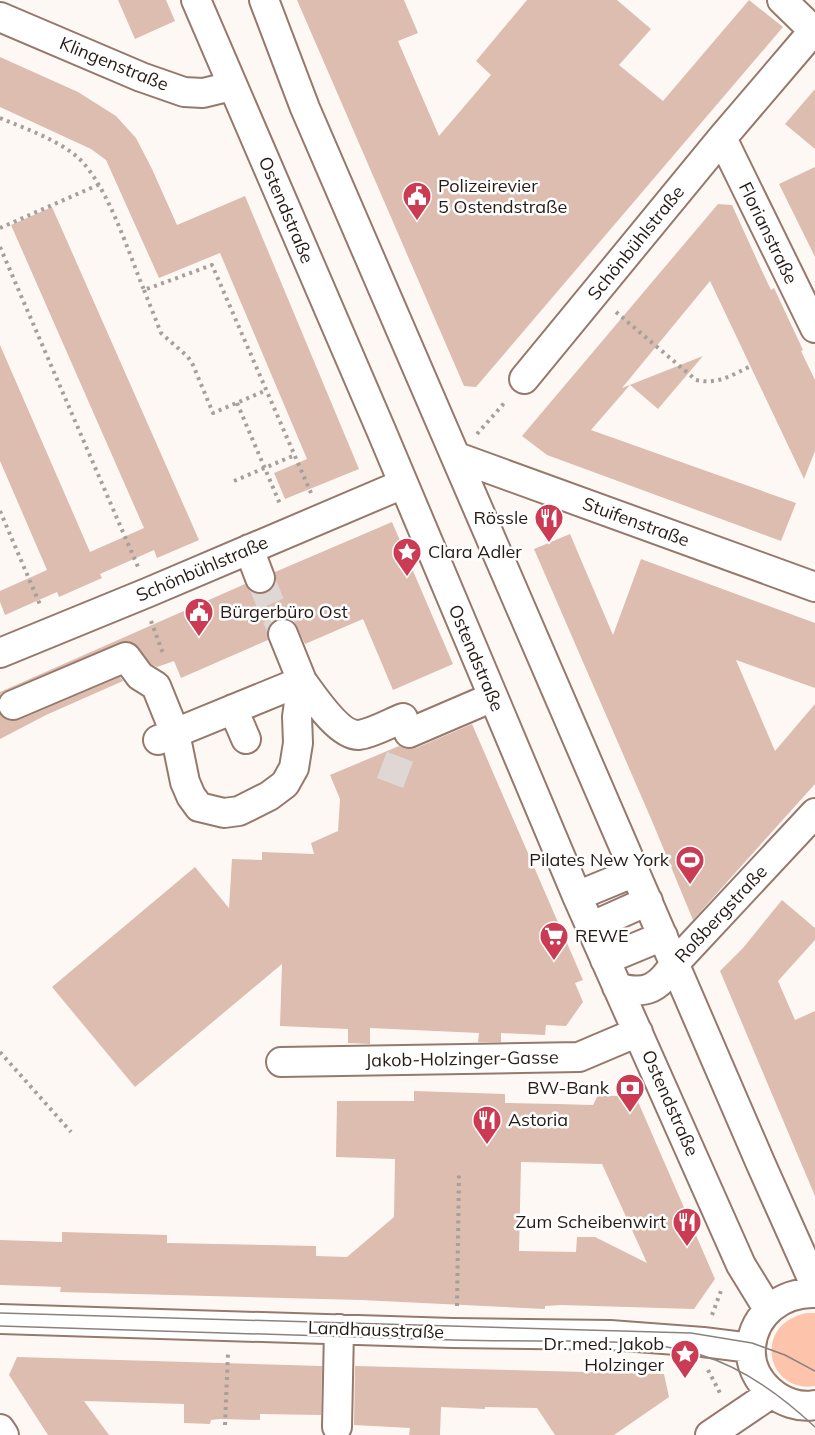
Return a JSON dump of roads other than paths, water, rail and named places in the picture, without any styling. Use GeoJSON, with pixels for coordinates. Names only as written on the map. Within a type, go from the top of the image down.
{"type":"FeatureCollection","features":[{"type":"Feature","properties":{"kind":"street","name":"Ostendstraße"},"geometry":{"type":"LineString","coordinates":[[196,0],[590,927],[741,1264],[768,1310]]}},
{"type":"Feature","properties":{"kind":"street"},"geometry":{"type":"LineString","coordinates":[[264,0],[310,118],[489,536],[815,1285]]}},
{"type":"Feature","properties":{"kind":"street"},"geometry":{"type":"LineString","coordinates":[[782,0],[814,30]]}},
{"type":"Feature","properties":{"kind":"street","name":"Klingenstraße"},"geometry":{"type":"LineString","coordinates":[[0,17],[141,77],[184,92],[203,93],[232,86]]}},
{"type":"Feature","properties":{"kind":"street","name":"Schönbühlstraße"},"geometry":{"type":"LineString","coordinates":[[524,379],[814,30]]}},
{"type":"Feature","properties":{"kind":"street","name":"Florianstraße"},"geometry":{"type":"LineString","coordinates":[[722,138],[815,328]]}},
{"type":"Feature","properties":{"kind":"street","name":"Stuifenstraße"},"geometry":{"type":"LineString","coordinates":[[457,457],[815,587]]}},
{"type":"Feature","properties":{"kind":"street","name":"Schönbühlstraße"},"geometry":{"type":"LineString","coordinates":[[0,653],[403,484]]}},
{"type":"Feature","properties":{"kind":"street"},"geometry":{"type":"LineString","coordinates":[[249,549],[260,578]]}},
{"type":"Feature","properties":{"kind":"street"},"geometry":{"type":"LineString","coordinates":[[283,634],[302,681],[343,730],[355,735],[406,726],[493,697]]}},
{"type":"Feature","properties":{"kind":"street"},"geometry":{"type":"LineString","coordinates":[[13,705],[126,657],[140,676],[156,686],[165,737],[191,796],[199,807],[224,813],[239,811],[269,796],[285,784],[294,768],[302,681]]}},
{"type":"Feature","properties":{"kind":"street"},"geometry":{"type":"LineString","coordinates":[[165,737],[302,681]]}},
{"type":"Feature","properties":{"kind":"street"},"geometry":{"type":"LineString","coordinates":[[233,709],[246,739]]}},
{"type":"Feature","properties":{"kind":"street","name":"Roßbergstraße"},"geometry":{"type":"LineString","coordinates":[[617,987],[634,992],[655,987],[815,813]]}},
{"type":"Feature","properties":{"kind":"street"},"geometry":{"type":"LineString","coordinates":[[577,896],[635,872]]}},
{"type":"Feature","properties":{"kind":"street"},"geometry":{"type":"LineString","coordinates":[[590,927],[648,901]]}},
{"type":"Feature","properties":{"kind":"street"},"geometry":{"type":"LineString","coordinates":[[605,960],[663,936]]}},
{"type":"Feature","properties":{"kind":"street","name":"Jakob-Holzinger-Gasse"},"geometry":{"type":"LineString","coordinates":[[281,1062],[579,1058],[638,1032]]}},
{"type":"Feature","properties":{"kind":"street"},"geometry":{"type":"LineString","coordinates":[[813,1411],[772,1393],[759,1377],[751,1348],[758,1324],[768,1310],[790,1296],[815,1293]]}},
{"type":"Feature","properties":{"kind":"street","name":"Landhausstraße"},"geometry":{"type":"LineString","coordinates":[[0,1319],[453,1333],[610,1335],[751,1348]]}},
{"type":"Feature","properties":{"kind":"street"},"geometry":{"type":"LineString","coordinates":[[337,1427],[339,1329]]}},
{"type":"Feature","properties":{"kind":"street"},"geometry":{"type":"LineString","coordinates":[[710,1435],[772,1393]]}},
{"type":"Feature","properties":{"kind":"street"},"geometry":{"type":"LineString","coordinates":[[0,1429],[4,1435]]}},
{"type":"Feature","properties":{"kind":"tunnel"},"geometry":{"type":"LineString","coordinates":[[260,578],[283,634]]}},
{"type":"Feature","properties":{"kind":"tunnel"},"geometry":{"type":"LineString","coordinates":[[390,783],[409,733]]}},
{"type":"Feature","properties":{"kind":"tram line"},"geometry":{"type":"LineString","coordinates":[[0,1313],[691,1333],[752,1343],[785,1355],[815,1371]]}},
{"type":"Feature","properties":{"kind":"tram line"},"geometry":{"type":"LineString","coordinates":[[0,1326],[655,1345],[701,1355],[748,1376],[776,1394],[815,1427]]}},
{"type":"Feature","properties":{"kind":"place","name":"Polizeirevier 5 Ostendstraße"},"geometry":{"type":"Point","coordinates":[417,222]}},
{"type":"Feature","properties":{"kind":"place","name":"Rössle"},"geometry":{"type":"Point","coordinates":[549,544]}},
{"type":"Feature","properties":{"kind":"place","name":"Clara Adler"},"geometry":{"type":"Point","coordinates":[407,578]}},
{"type":"Feature","properties":{"kind":"place","name":"Bürgerbüro Ost"},"geometry":{"type":"Point","coordinates":[199,638]}},
{"type":"Feature","properties":{"kind":"place","name":"Pilates New York"},"geometry":{"type":"Point","coordinates":[690,886]}},
{"type":"Feature","properties":{"kind":"place","name":"REWE"},"geometry":{"type":"Point","coordinates":[554,962]}},
{"type":"Feature","properties":{"kind":"place","name":"BW-Bank"},"geometry":{"type":"Point","coordinates":[630,1114]}},
{"type":"Feature","properties":{"kind":"place","name":"Astoria"},"geometry":{"type":"Point","coordinates":[487,1146]}},
{"type":"Feature","properties":{"kind":"place","name":"Zum Scheibenwirt"},"geometry":{"type":"Point","coordinates":[687,1248]}},
{"type":"Feature","properties":{"kind":"place","name":"Dr. med. Jakob Holzinger"},"geometry":{"type":"Point","coordinates":[685,1380]}}]}
